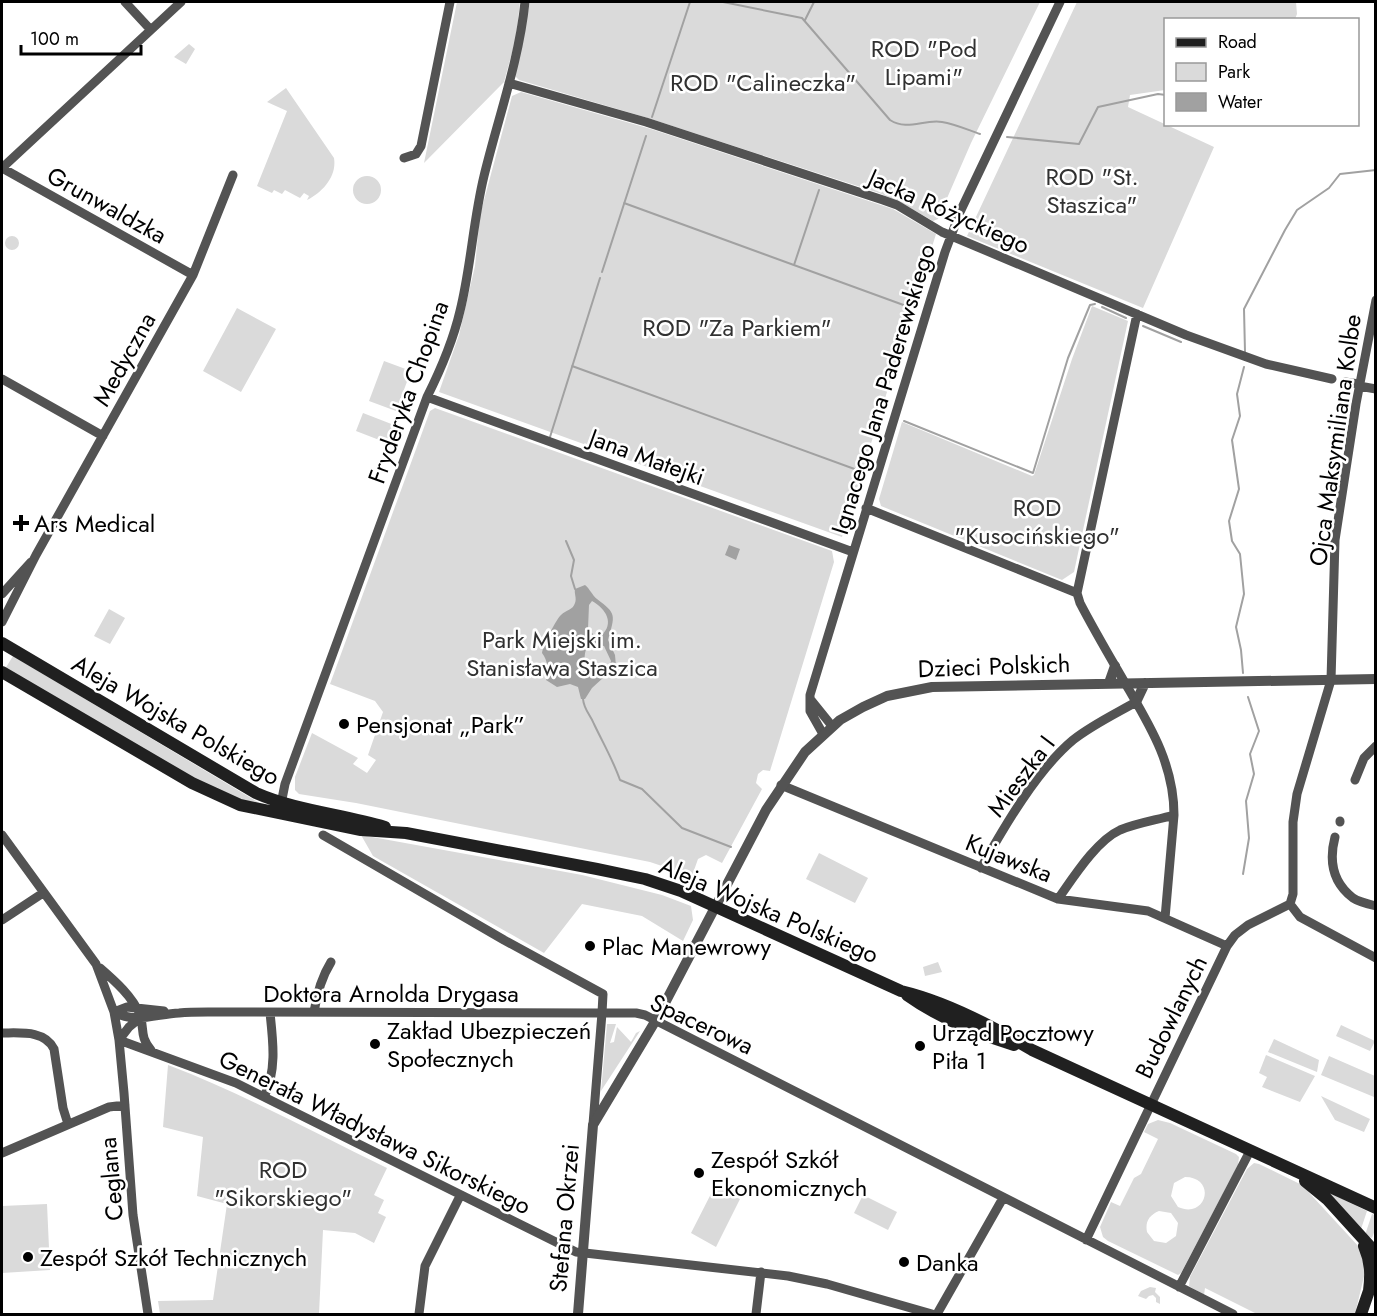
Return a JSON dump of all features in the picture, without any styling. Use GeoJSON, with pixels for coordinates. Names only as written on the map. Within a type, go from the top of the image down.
{"type":"FeatureCollection","features":[{"type":"Feature","properties":{"kind":"main road","name":"Aleja Wojska Polskiego"},"geometry":{"type":"LineString","coordinates":[[2,643],[232,780],[263,796],[281,803],[363,820],[406,833],[626,875],[672,888],[901,991],[921,1005],[970,1028],[997,1040],[1032,1050],[1250,1151]]}},
{"type":"Feature","properties":{"kind":"main road","name":"Aleja Wojska Polskiego"},"geometry":{"type":"LineString","coordinates":[[2,672],[201,788],[231,802],[262,811],[361,830],[406,833]]}},
{"type":"Feature","properties":{"kind":"main road"},"geometry":{"type":"LineString","coordinates":[[1250,1151],[1376,1208]]}},
{"type":"Feature","properties":{"kind":"main road"},"geometry":{"type":"LineString","coordinates":[[1290,1170],[1327,1199],[1376,1253]]}},
{"type":"Feature","properties":{"kind":"main road"},"geometry":{"type":"LineString","coordinates":[[1353,1198],[1376,1199]]}},
{"type":"Feature","properties":{"kind":"main road"},"geometry":{"type":"LineString","coordinates":[[1356,1231],[1370,1260],[1369,1291]]}},
{"type":"Feature","properties":{"kind":"main road"},"geometry":{"type":"LineString","coordinates":[[1361,1314],[1376,1266]]}},
{"type":"Feature","properties":{"kind":"street"},"geometry":{"type":"LineString","coordinates":[[124,2],[150,29]]}},
{"type":"Feature","properties":{"kind":"street"},"geometry":{"type":"LineString","coordinates":[[2,168],[181,2]]}},
{"type":"Feature","properties":{"kind":"street"},"geometry":{"type":"LineString","coordinates":[[405,158],[416,154],[421,146],[450,2]]}},
{"type":"Feature","properties":{"kind":"street","name":"Fryderyka Chopina"},"geometry":{"type":"LineString","coordinates":[[281,803],[285,784],[427,397],[441,368],[460,311],[475,214],[521,33],[525,2]]}},
{"type":"Feature","properties":{"kind":"street","name":"Ignacego Jana Paderewskiego"},"geometry":{"type":"LineString","coordinates":[[810,698],[950,235],[1060,2]]}},
{"type":"Feature","properties":{"kind":"street","name":"Jacka Różyckiego"},"geometry":{"type":"LineString","coordinates":[[509,83],[646,122],[897,205],[950,235],[1240,356],[1288,371],[1332,380]]}},
{"type":"Feature","properties":{"kind":"street","name":"Grunwaldzka"},"geometry":{"type":"LineString","coordinates":[[2,168],[193,275]]}},
{"type":"Feature","properties":{"kind":"street","name":"Medyczna"},"geometry":{"type":"LineString","coordinates":[[2,622],[36,555],[193,275],[233,176]]}},
{"type":"Feature","properties":{"kind":"street","name":"Ojca Maksymiliana Kolbe"},"geometry":{"type":"LineString","coordinates":[[1290,904],[1293,894],[1293,822],[1297,794],[1331,680],[1335,540],[1359,385],[1376,300]]}},
{"type":"Feature","properties":{"kind":"street"},"geometry":{"type":"LineString","coordinates":[[1137,314],[1077,594],[1157,738],[1164,756],[1174,801],[1165,918]]}},
{"type":"Feature","properties":{"kind":"street"},"geometry":{"type":"LineString","coordinates":[[2,379],[103,436]]}},
{"type":"Feature","properties":{"kind":"street"},"geometry":{"type":"LineString","coordinates":[[1345,382],[1376,389]]}},
{"type":"Feature","properties":{"kind":"street","name":"Jana Matejki"},"geometry":{"type":"LineString","coordinates":[[427,397],[853,552]]}},
{"type":"Feature","properties":{"kind":"street"},"geometry":{"type":"LineString","coordinates":[[867,508],[1077,594]]}},
{"type":"Feature","properties":{"kind":"street","name":"Medyczna"},"geometry":{"type":"LineString","coordinates":[[2,594],[36,555]]}},
{"type":"Feature","properties":{"kind":"street"},"geometry":{"type":"LineString","coordinates":[[1109,683],[1115,666]]}},
{"type":"Feature","properties":{"kind":"street","name":"Dzieci Polskich"},"geometry":{"type":"LineString","coordinates":[[656,1020],[781,785],[805,752],[832,726],[878,700],[923,688],[1376,679]]}},
{"type":"Feature","properties":{"kind":"street"},"geometry":{"type":"LineString","coordinates":[[1136,702],[1145,682]]}},
{"type":"Feature","properties":{"kind":"street"},"geometry":{"type":"LineString","coordinates":[[810,698],[815,708],[832,726]]}},
{"type":"Feature","properties":{"kind":"street"},"geometry":{"type":"LineString","coordinates":[[810,698],[811,714],[823,734]]}},
{"type":"Feature","properties":{"kind":"street","name":"Mieszka I"},"geometry":{"type":"LineString","coordinates":[[981,868],[1014,814],[1057,756],[1078,736],[1136,702]]}},
{"type":"Feature","properties":{"kind":"street"},"geometry":{"type":"LineString","coordinates":[[1355,780],[1364,758],[1376,746]]}},
{"type":"Feature","properties":{"kind":"street"},"geometry":{"type":"LineString","coordinates":[[263,796],[275,793],[285,784]]}},
{"type":"Feature","properties":{"kind":"street","name":"Kujawska"},"geometry":{"type":"LineString","coordinates":[[781,785],[1058,900],[1148,911],[1227,946]]}},
{"type":"Feature","properties":{"kind":"street"},"geometry":{"type":"LineString","coordinates":[[262,811],[281,803]]}},
{"type":"Feature","properties":{"kind":"street"},"geometry":{"type":"LineString","coordinates":[[1058,900],[1096,849],[1111,836],[1120,830],[1174,815]]}},
{"type":"Feature","properties":{"kind":"street"},"geometry":{"type":"LineString","coordinates":[[2,834],[96,964],[113,979],[136,1008],[141,1018],[143,1037],[152,1051]]}},
{"type":"Feature","properties":{"kind":"street"},"geometry":{"type":"LineString","coordinates":[[323,835],[513,946],[603,994],[602,1013]]}},
{"type":"Feature","properties":{"kind":"street"},"geometry":{"type":"LineString","coordinates":[[1335,837],[1330,858],[1333,870],[1344,889],[1354,898],[1376,906]]}},
{"type":"Feature","properties":{"kind":"street"},"geometry":{"type":"LineString","coordinates":[[2,920],[43,893]]}},
{"type":"Feature","properties":{"kind":"street"},"geometry":{"type":"LineString","coordinates":[[1290,904],[1300,917],[1376,958]]}},
{"type":"Feature","properties":{"kind":"street","name":"Budowlanych"},"geometry":{"type":"LineString","coordinates":[[1086,1240],[1227,946],[1235,935],[1248,925],[1290,904]]}},
{"type":"Feature","properties":{"kind":"street"},"geometry":{"type":"LineString","coordinates":[[314,1012],[321,978],[331,962]]}},
{"type":"Feature","properties":{"kind":"street","name":"Ceglana"},"geometry":{"type":"LineString","coordinates":[[96,964],[114,1012],[119,1040],[133,1215],[148,1314]]}},
{"type":"Feature","properties":{"kind":"street","name":"Doktora Arnolda Drygasa"},"geometry":{"type":"LineString","coordinates":[[114,1012],[124,1008],[136,1008],[179,1012],[602,1013]]}},
{"type":"Feature","properties":{"kind":"street"},"geometry":{"type":"LineString","coordinates":[[114,1012],[125,1017],[141,1018]]}},
{"type":"Feature","properties":{"kind":"street","name":"Doktora Arnolda Drygasa"},"geometry":{"type":"LineString","coordinates":[[141,1018],[179,1012]]}},
{"type":"Feature","properties":{"kind":"street"},"geometry":{"type":"LineString","coordinates":[[264,1097],[271,1082],[273,1070],[270,1012]]}},
{"type":"Feature","properties":{"kind":"street","name":"Spacerowa"},"geometry":{"type":"LineString","coordinates":[[602,1013],[636,1013],[656,1020],[1233,1314]]}},
{"type":"Feature","properties":{"kind":"street","name":"Stefana Okrzei"},"geometry":{"type":"LineString","coordinates":[[578,1314],[602,1013]]}},
{"type":"Feature","properties":{"kind":"street"},"geometry":{"type":"LineString","coordinates":[[119,1040],[129,1027],[141,1018]]}},
{"type":"Feature","properties":{"kind":"street","name":"Stefana Okrzei"},"geometry":{"type":"LineString","coordinates":[[593,1125],[656,1020]]}},
{"type":"Feature","properties":{"kind":"street"},"geometry":{"type":"LineString","coordinates":[[2,1033],[39,1035],[50,1042],[54,1049],[63,1108],[69,1124]]}},
{"type":"Feature","properties":{"kind":"street","name":"Generała Władysława Sikorskiego"},"geometry":{"type":"LineString","coordinates":[[119,1040],[223,1077],[568,1249],[582,1253],[761,1272],[827,1284],[934,1314]]}},
{"type":"Feature","properties":{"kind":"street"},"geometry":{"type":"LineString","coordinates":[[2,1153],[109,1107],[125,1105]]}},
{"type":"Feature","properties":{"kind":"street"},"geometry":{"type":"LineString","coordinates":[[1179,1287],[1250,1151]]}},
{"type":"Feature","properties":{"kind":"street"},"geometry":{"type":"LineString","coordinates":[[419,1314],[425,1266],[460,1196]]}},
{"type":"Feature","properties":{"kind":"street"},"geometry":{"type":"LineString","coordinates":[[934,1314],[1003,1198]]}},
{"type":"Feature","properties":{"kind":"street"},"geometry":{"type":"LineString","coordinates":[[756,1314],[761,1272]]}},
{"type":"Feature","properties":{"kind":"green space"},"geometry":{"type":"Polygon","coordinates":[[[457,2],[520,2],[516,38],[504,82],[424,163],[457,2]]]}},
{"type":"Feature","properties":{"kind":"green space","name":"ROD \"Calineczka\""},"geometry":{"type":"Polygon","coordinates":[[[530,2],[1040,2],[971,143],[938,219],[933,221],[879,193],[648,118],[519,80],[515,76],[530,2]]]}},
{"type":"Feature","properties":{"kind":"green space","name":"ROD \"St. Staszica\""},"geometry":{"type":"Polygon","coordinates":[[[1077,2],[1296,2],[1295,18],[1164,18],[1164,90],[1130,95],[1128,107],[1164,124],[1164,126],[1169,126],[1214,147],[1143,308],[967,236],[1077,2]]]}},
{"type":"Feature","properties":{"kind":"green space"},"geometry":{"type":"Polygon","coordinates":[[[189,44],[195,49],[186,64],[174,57],[189,44]]]}},
{"type":"Feature","properties":{"kind":"green space"},"geometry":{"type":"Polygon","coordinates":[[[286,88],[334,158],[333,171],[328,183],[307,200],[309,196],[304,193],[300,198],[285,190],[282,194],[274,190],[272,193],[257,186],[287,111],[267,102],[286,88]]]}},
{"type":"Feature","properties":{"kind":"green space","name":"ROD \"Za Parkiem\""},"geometry":{"type":"Polygon","coordinates":[[[521,92],[651,129],[893,209],[936,234],[842,537],[439,392],[459,335],[475,266],[480,215],[512,96],[521,92]]]}},
{"type":"Feature","properties":{"kind":"green space"},"geometry":{"type":"Polygon","coordinates":[[[367,176],[377,180],[381,190],[377,200],[367,204],[357,200],[353,190],[357,180],[367,176]]]}},
{"type":"Feature","properties":{"kind":"green space"},"geometry":{"type":"Polygon","coordinates":[[[12,236],[17,238],[19,243],[17,248],[12,250],[7,248],[5,243],[7,238],[12,236]]]}},
{"type":"Feature","properties":{"kind":"green space","name":"ROD \"Kusocińskiego\""},"geometry":{"type":"Polygon","coordinates":[[[1092,306],[1128,321],[1074,572],[1062,580],[881,506],[879,499],[902,422],[1034,475],[1092,306]]]}},
{"type":"Feature","properties":{"kind":"green space"},"geometry":{"type":"Polygon","coordinates":[[[237,308],[276,329],[241,392],[203,371],[237,308]]]}},
{"type":"Feature","properties":{"kind":"green space"},"geometry":{"type":"Polygon","coordinates":[[[384,361],[411,371],[396,411],[369,401],[384,361]]]}},
{"type":"Feature","properties":{"kind":"green space","name":"Park Miejski im. Stanisława Staszica"},"geometry":{"type":"Polygon","coordinates":[[[435,408],[832,551],[834,562],[770,771],[763,770],[758,774],[756,783],[762,789],[722,863],[706,855],[698,859],[692,876],[650,862],[356,803],[299,794],[295,790],[295,777],[312,733],[358,758],[353,764],[367,773],[376,760],[368,755],[383,712],[375,701],[330,684],[430,411],[435,408]]]}},
{"type":"Feature","properties":{"kind":"green space"},"geometry":{"type":"Polygon","coordinates":[[[363,413],[394,425],[387,443],[356,431],[363,413]]]}},
{"type":"Feature","properties":{"kind":"green space"},"geometry":{"type":"Polygon","coordinates":[[[109,609],[125,618],[110,644],[94,636],[109,609]]]}},
{"type":"Feature","properties":{"kind":"green space"},"geometry":{"type":"Polygon","coordinates":[[[13,656],[261,804],[259,806],[212,789],[5,669],[13,656]]]}},
{"type":"Feature","properties":{"kind":"green space"},"geometry":{"type":"Polygon","coordinates":[[[361,835],[582,875],[662,895],[691,906],[693,920],[683,941],[642,916],[582,904],[544,953],[373,856],[361,835]]]}},
{"type":"Feature","properties":{"kind":"green space"},"geometry":{"type":"Polygon","coordinates":[[[819,853],[868,878],[855,903],[806,879],[819,853]]]}},
{"type":"Feature","properties":{"kind":"green space"},"geometry":{"type":"Polygon","coordinates":[[[938,962],[942,972],[925,976],[923,967],[938,962]]]}},
{"type":"Feature","properties":{"kind":"green space"},"geometry":{"type":"Polygon","coordinates":[[[607,1024],[616,1024],[610,1043],[614,1042],[617,1027],[631,1042],[636,1033],[640,1031],[601,1091],[607,1024]]]}},
{"type":"Feature","properties":{"kind":"green space"},"geometry":{"type":"Polygon","coordinates":[[[1341,1025],[1375,1041],[1370,1051],[1336,1036],[1341,1025]]]}},
{"type":"Feature","properties":{"kind":"green space"},"geometry":{"type":"Polygon","coordinates":[[[1274,1039],[1319,1060],[1317,1072],[1268,1052],[1274,1039]]]}},
{"type":"Feature","properties":{"kind":"green space"},"geometry":{"type":"Polygon","coordinates":[[[1266,1055],[1315,1076],[1300,1102],[1262,1087],[1267,1077],[1259,1073],[1266,1055]]]}},
{"type":"Feature","properties":{"kind":"green space"},"geometry":{"type":"Polygon","coordinates":[[[1329,1056],[1375,1076],[1374,1097],[1321,1075],[1329,1056]]]}},
{"type":"Feature","properties":{"kind":"green space","name":"ROD \"Sikorskiego\""},"geometry":{"type":"Polygon","coordinates":[[[168,1065],[252,1101],[387,1168],[374,1195],[384,1200],[378,1213],[386,1217],[374,1243],[355,1233],[323,1230],[319,1314],[160,1314],[158,1301],[213,1300],[227,1204],[197,1196],[203,1137],[163,1127],[168,1065]]]}},
{"type":"Feature","properties":{"kind":"green space"},"geometry":{"type":"Polygon","coordinates":[[[1321,1096],[1370,1119],[1364,1132],[1335,1120],[1321,1096]]]}},
{"type":"Feature","properties":{"kind":"green space"},"geometry":{"type":"Polygon","coordinates":[[[1158,1120],[1170,1123],[1239,1157],[1238,1165],[1178,1275],[1108,1241],[1103,1237],[1100,1227],[1111,1202],[1120,1206],[1134,1178],[1141,1174],[1158,1139],[1144,1132],[1148,1124],[1158,1120]],[[1185,1177],[1174,1183],[1171,1196],[1178,1207],[1196,1208],[1204,1197],[1204,1190],[1195,1179],[1185,1177]],[[1159,1211],[1148,1219],[1147,1232],[1154,1241],[1166,1243],[1176,1236],[1178,1223],[1171,1213],[1159,1211]]]}},
{"type":"Feature","properties":{"kind":"green space"},"geometry":{"type":"Polygon","coordinates":[[[1254,1163],[1302,1185],[1360,1248],[1366,1268],[1355,1314],[1257,1314],[1205,1288],[1204,1295],[1189,1286],[1190,1277],[1247,1169],[1254,1163]]]}},
{"type":"Feature","properties":{"kind":"green space"},"geometry":{"type":"Polygon","coordinates":[[[715,1186],[740,1199],[716,1247],[691,1233],[715,1186]]]}},
{"type":"Feature","properties":{"kind":"green space"},"geometry":{"type":"Polygon","coordinates":[[[1329,1194],[1367,1211],[1361,1229],[1329,1194]]]}},
{"type":"Feature","properties":{"kind":"green space"},"geometry":{"type":"Polygon","coordinates":[[[863,1195],[897,1212],[888,1230],[854,1213],[863,1195]]]}},
{"type":"Feature","properties":{"kind":"green space"},"geometry":{"type":"Polygon","coordinates":[[[47,1204],[50,1270],[2,1273],[2,1206],[47,1204]]]}},
{"type":"Feature","properties":{"kind":"green space"},"geometry":{"type":"Polygon","coordinates":[[[1372,1214],[1375,1215],[1375,1230],[1372,1238],[1365,1235],[1372,1214]]]}},
{"type":"Feature","properties":{"kind":"green space"},"geometry":{"type":"Polygon","coordinates":[[[1150,1287],[1156,1288],[1155,1292],[1160,1297],[1160,1304],[1156,1302],[1153,1295],[1146,1299],[1138,1296],[1141,1291],[1150,1287]]]}},
{"type":"Feature","properties":{"kind":"water"},"geometry":{"type":"Polygon","coordinates":[[[729,545],[740,549],[736,560],[725,555],[729,545]]]}},
{"type":"Feature","properties":{"kind":"water"},"geometry":{"type":"Polygon","coordinates":[[[585,585],[613,616],[608,640],[615,655],[616,666],[592,688],[585,699],[581,699],[578,687],[570,684],[557,687],[546,680],[546,659],[542,653],[559,617],[574,605],[575,589],[585,585]],[[592,601],[589,605],[588,629],[594,635],[601,636],[607,626],[607,617],[605,612],[592,601]],[[590,643],[585,654],[586,667],[589,674],[600,673],[608,668],[611,661],[604,646],[590,643]]]}},
{"type":"Feature","properties":{"kind":"waterway"},"geometry":{"type":"LineString","coordinates":[[652,117],[690,2]]}},
{"type":"Feature","properties":{"kind":"waterway"},"geometry":{"type":"LineString","coordinates":[[723,2],[802,18],[890,120],[903,125],[942,122],[980,134]]}},
{"type":"Feature","properties":{"kind":"waterway"},"geometry":{"type":"LineString","coordinates":[[805,20],[814,2]]}},
{"type":"Feature","properties":{"kind":"waterway"},"geometry":{"type":"LineString","coordinates":[[1007,137],[1079,144],[1098,107],[1158,94],[1164,95]]}},
{"type":"Feature","properties":{"kind":"waterway"},"geometry":{"type":"LineString","coordinates":[[602,272],[646,136]]}},
{"type":"Feature","properties":{"kind":"waterway"},"geometry":{"type":"LineString","coordinates":[[1245,352],[1244,309],[1297,210],[1329,188],[1340,174],[1376,170]]}},
{"type":"Feature","properties":{"kind":"waterway"},"geometry":{"type":"LineString","coordinates":[[794,265],[819,190]]}},
{"type":"Feature","properties":{"kind":"waterway"},"geometry":{"type":"LineString","coordinates":[[624,203],[909,307]]}},
{"type":"Feature","properties":{"kind":"waterway"},"geometry":{"type":"LineString","coordinates":[[550,437],[600,278]]}},
{"type":"Feature","properties":{"kind":"waterway"},"geometry":{"type":"LineString","coordinates":[[904,421],[1033,473],[1068,358],[1090,305],[1095,304]]}},
{"type":"Feature","properties":{"kind":"waterway"},"geometry":{"type":"LineString","coordinates":[[1102,307],[1126,318]]}},
{"type":"Feature","properties":{"kind":"waterway"},"geometry":{"type":"LineString","coordinates":[[1143,326],[1181,342]]}},
{"type":"Feature","properties":{"kind":"waterway"},"geometry":{"type":"LineString","coordinates":[[572,366],[860,471]]}},
{"type":"Feature","properties":{"kind":"waterway"},"geometry":{"type":"LineString","coordinates":[[1243,673],[1236,627],[1244,594],[1240,554],[1232,541],[1229,521],[1239,489],[1232,440],[1240,416],[1237,394],[1244,367]]}},
{"type":"Feature","properties":{"kind":"waterway"},"geometry":{"type":"LineString","coordinates":[[566,541],[574,560],[571,576],[575,589]]}},
{"type":"Feature","properties":{"kind":"waterway"},"geometry":{"type":"LineString","coordinates":[[1243,874],[1249,838],[1246,801],[1254,774],[1250,754],[1259,731],[1248,697]]}},
{"type":"Feature","properties":{"kind":"waterway"},"geometry":{"type":"LineString","coordinates":[[583,699],[620,780],[642,789],[682,828],[731,847]]}},
{"type":"Feature","properties":{"kind":"place","name":"Ars Medical"},"geometry":{"type":"Point","coordinates":[21,523]}},
{"type":"Feature","properties":{"kind":"place","name":"Pensjonat „Park”"},"geometry":{"type":"Point","coordinates":[344,724]}},
{"type":"Feature","properties":{"kind":"place","name":"Plac Manewrowy"},"geometry":{"type":"Point","coordinates":[590,946]}},
{"type":"Feature","properties":{"kind":"place","name":"Zakład Ubezpieczeń Społecznych"},"geometry":{"type":"Point","coordinates":[375,1044]}},
{"type":"Feature","properties":{"kind":"place","name":"Urząd Pocztowy Piła 1"},"geometry":{"type":"Point","coordinates":[920,1046]}},
{"type":"Feature","properties":{"kind":"place","name":"Zespół Szkół Ekonomicznych"},"geometry":{"type":"Point","coordinates":[699,1173]}},
{"type":"Feature","properties":{"kind":"place","name":"Zespół Szkół Technicznych"},"geometry":{"type":"Point","coordinates":[28,1257]}},
{"type":"Feature","properties":{"kind":"place","name":"Danka"},"geometry":{"type":"Point","coordinates":[904,1262]}},
{"type":"Feature","properties":{"kind":"park label","name":"ROD \"Pod Lipami\""},"geometry":{"type":"Point","coordinates":[924,62]}}]}
